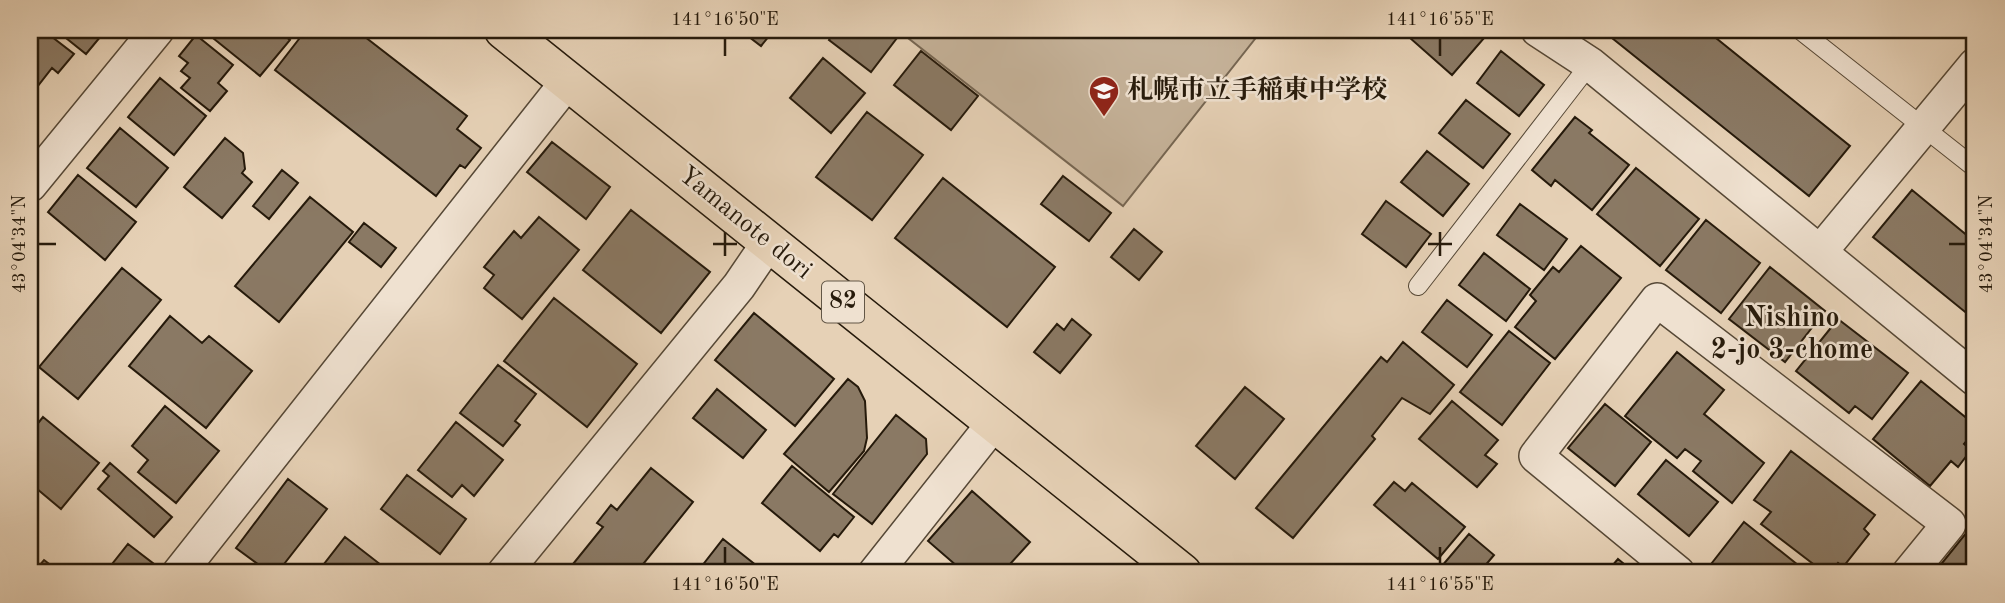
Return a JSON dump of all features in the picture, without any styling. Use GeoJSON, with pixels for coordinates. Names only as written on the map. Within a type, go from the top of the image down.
{"type":"FeatureCollection","features":[{"type":"Feature","properties":{"kind":"main road","name":"Yamanote dori"},"geometry":{"type":"LineString","coordinates":[[504,30],[1182,573]]}},
{"type":"Feature","properties":{"kind":"street"},"geometry":{"type":"LineString","coordinates":[[30,185],[157,30]]}},
{"type":"Feature","properties":{"kind":"street"},"geometry":{"type":"LineString","coordinates":[[1538,30],[1590,64],[1975,379]]}},
{"type":"Feature","properties":{"kind":"street"},"geometry":{"type":"LineString","coordinates":[[1820,252],[1975,65]]}},
{"type":"Feature","properties":{"kind":"street"},"geometry":{"type":"LineString","coordinates":[[179,573],[568,81]]}},
{"type":"Feature","properties":{"kind":"street"},"geometry":{"type":"LineString","coordinates":[[504,573],[738,286],[769,242]]}},
{"type":"Feature","properties":{"kind":"street"},"geometry":{"type":"LineString","coordinates":[[1678,573],[1536,456],[1657,300],[1949,524],[1909,573]]}},
{"type":"Feature","properties":{"kind":"street"},"geometry":{"type":"LineString","coordinates":[[875,573],[993,423]]}},
{"type":"Feature","properties":{"kind":"lane"},"geometry":{"type":"LineString","coordinates":[[1800,30],[1975,168]]}},
{"type":"Feature","properties":{"kind":"lane"},"geometry":{"type":"LineString","coordinates":[[1418,286],[1590,64]]}},
{"type":"Feature","properties":{"kind":"shaded area","name":"札幌市立手稲東中学校"},"geometry":{"type":"Polygon","coordinates":[[[914,30],[1262,30],[1123,206],[908,38],[914,30]]]}},
{"type":"Feature","properties":{"kind":"building"},"geometry":{"type":"Polygon","coordinates":[[[30,30],[43,30],[74,54],[58,73],[52,68],[30,96],[30,30]]]}},
{"type":"Feature","properties":{"kind":"building"},"geometry":{"type":"Polygon","coordinates":[[[56,30],[106,30],[86,54],[56,30]]]}},
{"type":"Feature","properties":{"kind":"building"},"geometry":{"type":"Polygon","coordinates":[[[203,30],[277,30],[290,40],[260,76],[203,30]]]}},
{"type":"Feature","properties":{"kind":"building"},"geometry":{"type":"Polygon","coordinates":[[[306,30],[356,30],[467,116],[457,129],[481,148],[465,168],[460,165],[436,196],[275,70],[306,30]]]}},
{"type":"Feature","properties":{"kind":"building"},"geometry":{"type":"Polygon","coordinates":[[[740,30],[774,30],[761,46],[740,30]]]}},
{"type":"Feature","properties":{"kind":"building"},"geometry":{"type":"Polygon","coordinates":[[[836,30],[894,30],[900,34],[871,72],[829,40],[836,30]]]}},
{"type":"Feature","properties":{"kind":"building"},"geometry":{"type":"Polygon","coordinates":[[[1417,30],[1491,30],[1452,75],[1410,38],[1417,30]]]}},
{"type":"Feature","properties":{"kind":"building"},"geometry":{"type":"Polygon","coordinates":[[[1602,30],[1706,30],[1850,146],[1809,196],[1602,30]]]}},
{"type":"Feature","properties":{"kind":"building"},"geometry":{"type":"Polygon","coordinates":[[[196,35],[233,65],[218,83],[227,91],[210,111],[181,88],[190,78],[181,71],[188,63],[179,56],[196,35]]]}},
{"type":"Feature","properties":{"kind":"building"},"geometry":{"type":"Polygon","coordinates":[[[921,51],[978,96],[951,130],[894,85],[921,51]]]}},
{"type":"Feature","properties":{"kind":"building"},"geometry":{"type":"Polygon","coordinates":[[[1501,51],[1544,85],[1519,116],[1477,83],[1501,51]]]}},
{"type":"Feature","properties":{"kind":"building"},"geometry":{"type":"Polygon","coordinates":[[[823,58],[865,93],[831,133],[790,98],[823,58]]]}},
{"type":"Feature","properties":{"kind":"building"},"geometry":{"type":"Polygon","coordinates":[[[160,78],[206,116],[174,155],[128,117],[160,78]]]}},
{"type":"Feature","properties":{"kind":"building"},"geometry":{"type":"Polygon","coordinates":[[[1466,100],[1510,134],[1483,168],[1439,133],[1466,100]]]}},
{"type":"Feature","properties":{"kind":"building"},"geometry":{"type":"Polygon","coordinates":[[[867,112],[923,155],[872,220],[816,177],[867,112]]]}},
{"type":"Feature","properties":{"kind":"building"},"geometry":{"type":"Polygon","coordinates":[[[1575,117],[1592,130],[1589,133],[1629,165],[1592,210],[1555,180],[1551,186],[1532,170],[1575,117]]]}},
{"type":"Feature","properties":{"kind":"building"},"geometry":{"type":"Polygon","coordinates":[[[120,128],[168,168],[136,207],[87,168],[120,128]]]}},
{"type":"Feature","properties":{"kind":"building"},"geometry":{"type":"Polygon","coordinates":[[[225,138],[243,153],[245,169],[242,173],[252,182],[222,218],[184,187],[225,138]]]}},
{"type":"Feature","properties":{"kind":"building"},"geometry":{"type":"Polygon","coordinates":[[[552,142],[610,187],[586,219],[527,172],[552,142]]]}},
{"type":"Feature","properties":{"kind":"building"},"geometry":{"type":"Polygon","coordinates":[[[1427,151],[1469,184],[1443,216],[1401,182],[1427,151]]]}},
{"type":"Feature","properties":{"kind":"building"},"geometry":{"type":"Polygon","coordinates":[[[1636,168],[1699,219],[1660,266],[1597,214],[1636,168]]]}},
{"type":"Feature","properties":{"kind":"building"},"geometry":{"type":"Polygon","coordinates":[[[282,170],[298,183],[269,219],[253,206],[282,170]]]}},
{"type":"Feature","properties":{"kind":"building"},"geometry":{"type":"Polygon","coordinates":[[[78,175],[136,222],[105,260],[48,212],[78,175]]]}},
{"type":"Feature","properties":{"kind":"building"},"geometry":{"type":"Polygon","coordinates":[[[1063,176],[1111,213],[1089,241],[1041,204],[1063,176]]]}},
{"type":"Feature","properties":{"kind":"building"},"geometry":{"type":"Polygon","coordinates":[[[943,178],[1055,267],[1007,327],[895,238],[943,178]]]}},
{"type":"Feature","properties":{"kind":"building"},"geometry":{"type":"Polygon","coordinates":[[[1912,190],[1975,242],[1975,320],[1873,237],[1912,190]]]}},
{"type":"Feature","properties":{"kind":"building"},"geometry":{"type":"Polygon","coordinates":[[[310,197],[353,232],[279,322],[235,286],[310,197]]]}},
{"type":"Feature","properties":{"kind":"building"},"geometry":{"type":"Polygon","coordinates":[[[1386,201],[1431,234],[1406,267],[1362,234],[1386,201]]]}},
{"type":"Feature","properties":{"kind":"building"},"geometry":{"type":"Polygon","coordinates":[[[1520,204],[1567,239],[1544,270],[1497,235],[1520,204]]]}},
{"type":"Feature","properties":{"kind":"building"},"geometry":{"type":"Polygon","coordinates":[[[631,210],[710,272],[661,333],[583,270],[631,210]]]}},
{"type":"Feature","properties":{"kind":"building"},"geometry":{"type":"Polygon","coordinates":[[[539,217],[579,250],[522,319],[484,288],[494,275],[484,267],[514,231],[521,238],[539,217]]]}},
{"type":"Feature","properties":{"kind":"building"},"geometry":{"type":"Polygon","coordinates":[[[1706,220],[1760,263],[1721,313],[1666,270],[1706,220]]]}},
{"type":"Feature","properties":{"kind":"building"},"geometry":{"type":"Polygon","coordinates":[[[364,223],[396,248],[381,267],[349,242],[364,223]]]}},
{"type":"Feature","properties":{"kind":"building"},"geometry":{"type":"Polygon","coordinates":[[[1134,229],[1162,252],[1139,280],[1111,257],[1134,229]]]}},
{"type":"Feature","properties":{"kind":"building"},"geometry":{"type":"Polygon","coordinates":[[[1581,246],[1621,278],[1555,359],[1515,327],[1536,301],[1530,295],[1553,267],[1559,272],[1581,246]]]}},
{"type":"Feature","properties":{"kind":"building"},"geometry":{"type":"Polygon","coordinates":[[[1484,253],[1530,289],[1506,321],[1459,285],[1484,253]]]}},
{"type":"Feature","properties":{"kind":"building"},"geometry":{"type":"Polygon","coordinates":[[[1770,267],[1825,311],[1785,362],[1729,319],[1770,267]]]}},
{"type":"Feature","properties":{"kind":"building"},"geometry":{"type":"Polygon","coordinates":[[[122,268],[161,300],[78,399],[39,367],[122,268]]]}},
{"type":"Feature","properties":{"kind":"building"},"geometry":{"type":"Polygon","coordinates":[[[554,298],[637,364],[587,427],[504,361],[554,298]]]}},
{"type":"Feature","properties":{"kind":"building"},"geometry":{"type":"Polygon","coordinates":[[[1447,300],[1492,335],[1467,367],[1422,332],[1447,300]]]}},
{"type":"Feature","properties":{"kind":"building"},"geometry":{"type":"Polygon","coordinates":[[[754,313],[834,379],[795,426],[715,360],[754,313]]]}},
{"type":"Feature","properties":{"kind":"building"},"geometry":{"type":"Polygon","coordinates":[[[170,316],[202,343],[209,336],[252,371],[206,428],[129,366],[170,316]]]}},
{"type":"Feature","properties":{"kind":"building"},"geometry":{"type":"Polygon","coordinates":[[[1072,319],[1091,335],[1060,373],[1034,352],[1057,324],[1064,330],[1072,319]]]}},
{"type":"Feature","properties":{"kind":"building"},"geometry":{"type":"Polygon","coordinates":[[[1838,319],[1908,373],[1872,419],[1855,406],[1849,413],[1796,371],[1838,319]]]}},
{"type":"Feature","properties":{"kind":"building"},"geometry":{"type":"Polygon","coordinates":[[[1509,331],[1550,363],[1502,425],[1460,392],[1509,331]]]}},
{"type":"Feature","properties":{"kind":"building"},"geometry":{"type":"Polygon","coordinates":[[[1403,342],[1454,385],[1430,414],[1402,398],[1372,436],[1375,439],[1293,538],[1256,508],[1381,357],[1387,362],[1403,342]]]}},
{"type":"Feature","properties":{"kind":"building"},"geometry":{"type":"Polygon","coordinates":[[[1677,352],[1724,390],[1704,414],[1764,463],[1732,503],[1693,471],[1701,461],[1685,449],[1677,458],[1625,416],[1677,352]]]}},
{"type":"Feature","properties":{"kind":"building"},"geometry":{"type":"Polygon","coordinates":[[[498,365],[536,394],[515,421],[520,425],[503,446],[460,413],[498,365]]]}},
{"type":"Feature","properties":{"kind":"building"},"geometry":{"type":"Polygon","coordinates":[[[848,379],[858,387],[865,401],[867,438],[864,451],[829,492],[784,454],[848,379]]]}},
{"type":"Feature","properties":{"kind":"building"},"geometry":{"type":"Polygon","coordinates":[[[1921,381],[1975,425],[1975,431],[1964,444],[1971,450],[1958,467],[1951,461],[1930,486],[1873,439],[1921,381]]]}},
{"type":"Feature","properties":{"kind":"building"},"geometry":{"type":"Polygon","coordinates":[[[1245,387],[1284,419],[1235,479],[1196,446],[1245,387]]]}},
{"type":"Feature","properties":{"kind":"building"},"geometry":{"type":"Polygon","coordinates":[[[717,389],[766,430],[743,458],[693,418],[717,389]]]}},
{"type":"Feature","properties":{"kind":"building"},"geometry":{"type":"Polygon","coordinates":[[[1452,401],[1498,440],[1485,455],[1497,464],[1477,487],[1419,439],[1452,401]]]}},
{"type":"Feature","properties":{"kind":"building"},"geometry":{"type":"Polygon","coordinates":[[[1605,404],[1651,442],[1615,486],[1568,448],[1605,404]]]}},
{"type":"Feature","properties":{"kind":"building"},"geometry":{"type":"Polygon","coordinates":[[[165,406],[219,451],[176,503],[138,472],[148,460],[132,446],[165,406]]]}},
{"type":"Feature","properties":{"kind":"building"},"geometry":{"type":"Polygon","coordinates":[[[896,415],[926,439],[927,454],[872,524],[833,494],[896,415]]]}},
{"type":"Feature","properties":{"kind":"building"},"geometry":{"type":"Polygon","coordinates":[[[43,417],[99,463],[61,509],[30,483],[30,433],[43,417]]]}},
{"type":"Feature","properties":{"kind":"building"},"geometry":{"type":"Polygon","coordinates":[[[456,422],[503,460],[474,496],[462,485],[452,497],[418,470],[456,422]]]}},
{"type":"Feature","properties":{"kind":"building"},"geometry":{"type":"Polygon","coordinates":[[[1791,451],[1875,515],[1864,529],[1869,534],[1843,567],[1838,563],[1830,573],[1825,573],[1761,524],[1771,512],[1754,500],[1791,451]]]}},
{"type":"Feature","properties":{"kind":"building"},"geometry":{"type":"Polygon","coordinates":[[[1666,460],[1718,502],[1689,536],[1638,494],[1666,460]]]}},
{"type":"Feature","properties":{"kind":"building"},"geometry":{"type":"Polygon","coordinates":[[[110,463],[172,517],[154,537],[98,489],[109,476],[103,471],[110,463]]]}},
{"type":"Feature","properties":{"kind":"building"},"geometry":{"type":"Polygon","coordinates":[[[792,466],[854,517],[838,537],[834,534],[820,551],[762,503],[792,466]]]}},
{"type":"Feature","properties":{"kind":"building"},"geometry":{"type":"Polygon","coordinates":[[[651,468],[693,502],[636,573],[573,573],[569,569],[603,527],[597,523],[611,505],[617,510],[651,468]]]}},
{"type":"Feature","properties":{"kind":"building"},"geometry":{"type":"Polygon","coordinates":[[[407,475],[466,519],[440,554],[381,509],[407,475]]]}},
{"type":"Feature","properties":{"kind":"building"},"geometry":{"type":"Polygon","coordinates":[[[288,479],[327,509],[277,573],[270,573],[236,548],[288,479]]]}},
{"type":"Feature","properties":{"kind":"building"},"geometry":{"type":"Polygon","coordinates":[[[1394,482],[1405,491],[1412,483],[1465,527],[1438,559],[1374,505],[1394,482]]]}},
{"type":"Feature","properties":{"kind":"building"},"geometry":{"type":"Polygon","coordinates":[[[972,491],[1030,542],[1002,573],[965,573],[928,541],[972,491]]]}},
{"type":"Feature","properties":{"kind":"building"},"geometry":{"type":"Polygon","coordinates":[[[1744,522],[1808,573],[1715,573],[1708,568],[1744,522]]]}},
{"type":"Feature","properties":{"kind":"building"},"geometry":{"type":"Polygon","coordinates":[[[1975,522],[1975,573],[1934,573],[1975,522]]]}},
{"type":"Feature","properties":{"kind":"building"},"geometry":{"type":"Polygon","coordinates":[[[1469,534],[1494,555],[1479,573],[1436,573],[1469,534]]]}},
{"type":"Feature","properties":{"kind":"building"},"geometry":{"type":"Polygon","coordinates":[[[345,537],[390,572],[396,565],[406,573],[317,573],[345,537]]]}},
{"type":"Feature","properties":{"kind":"building"},"geometry":{"type":"Polygon","coordinates":[[[723,539],[766,573],[698,571],[723,539]]]}},
{"type":"Feature","properties":{"kind":"building"},"geometry":{"type":"Polygon","coordinates":[[[128,544],[154,564],[146,573],[105,573],[128,544]]]}},
{"type":"Feature","properties":{"kind":"building"},"geometry":{"type":"Polygon","coordinates":[[[1618,559],[1635,573],[1606,573],[1618,559]]]}},
{"type":"Feature","properties":{"kind":"building"},"geometry":{"type":"Polygon","coordinates":[[[44,560],[61,573],[33,573],[44,560]]]}},
{"type":"Feature","properties":{"kind":"place","name":"札幌市立手稲東中学校"},"geometry":{"type":"Point","coordinates":[1104,118]}},
{"type":"Feature","properties":{"kind":"district","name":"Nishino 2-jo 3-chome"},"geometry":{"type":"Point","coordinates":[1792,335]}}]}
